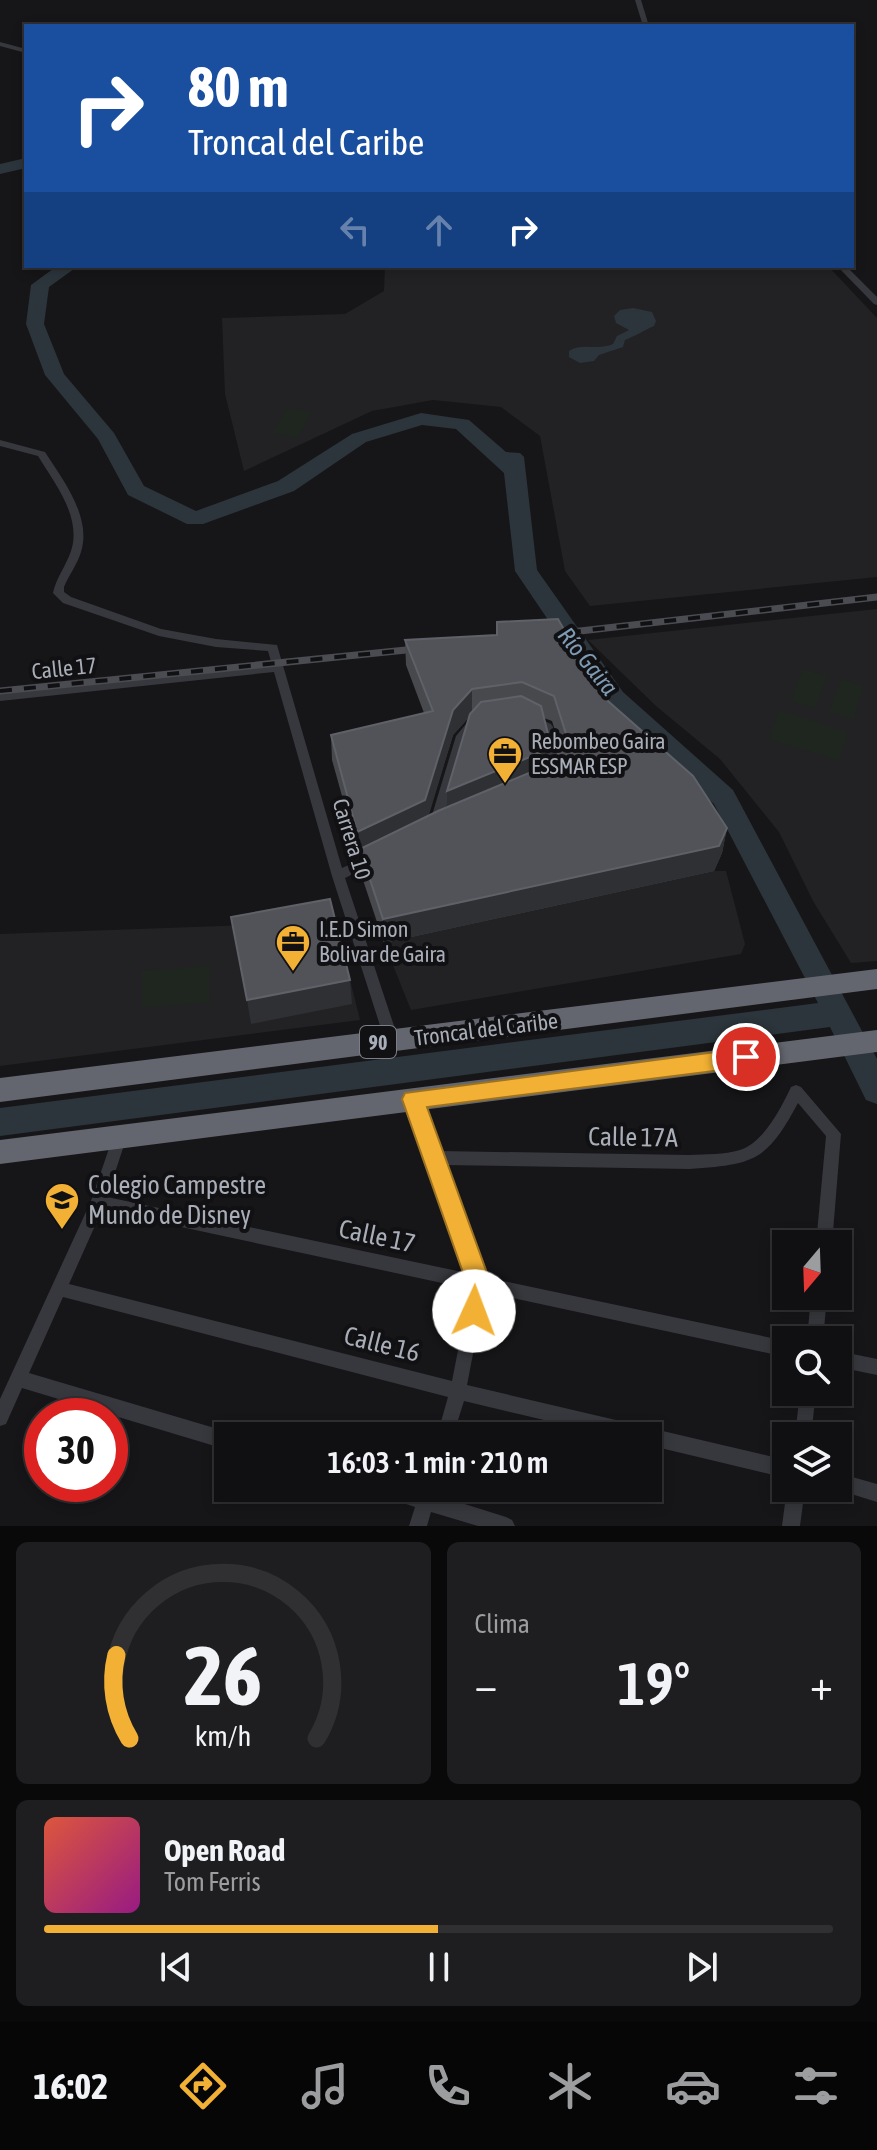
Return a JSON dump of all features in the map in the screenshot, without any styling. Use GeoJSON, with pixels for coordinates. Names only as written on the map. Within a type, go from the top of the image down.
{"type":"FeatureCollection","features":[{"type":"Feature","properties":{"kind":"highway","name":"Troncal del Caribe"},"geometry":{"type":"LineString","coordinates":[[0,1090],[877,979]]}},
{"type":"Feature","properties":{"kind":"highway"},"geometry":{"type":"LineString","coordinates":[[0,1152],[877,1041]]}},
{"type":"Feature","properties":{"kind":"street"},"geometry":{"type":"LineString","coordinates":[[638,0],[645,24]]}},
{"type":"Feature","properties":{"kind":"street"},"geometry":{"type":"LineString","coordinates":[[0,44],[24,50]]}},
{"type":"Feature","properties":{"kind":"street"},"geometry":{"type":"LineString","coordinates":[[843,268],[877,302]]}},
{"type":"Feature","properties":{"kind":"street","name":"Carrera 10"},"geometry":{"type":"LineString","coordinates":[[0,443],[42,454],[80,522],[77,551],[59,584],[58,593],[67,600],[159,632],[216,643],[273,648],[276,668],[338,876],[392,1041]]}},
{"type":"Feature","properties":{"kind":"street","name":"Calle 17"},"geometry":{"type":"LineString","coordinates":[[0,697],[276,668]]}},
{"type":"Feature","properties":{"kind":"street"},"geometry":{"type":"LineString","coordinates":[[521,714],[547,727],[556,763],[546,782]]}},
{"type":"Feature","properties":{"kind":"street"},"geometry":{"type":"LineString","coordinates":[[433,830],[462,736],[476,720],[491,718]]}},
{"type":"Feature","properties":{"kind":"street"},"geometry":{"type":"LineString","coordinates":[[419,837],[447,824]]}},
{"type":"Feature","properties":{"kind":"street"},"geometry":{"type":"LineString","coordinates":[[338,876],[392,850]]}},
{"type":"Feature","properties":{"kind":"street","name":"Calle 17A"},"geometry":{"type":"LineString","coordinates":[[436,1158],[689,1162],[727,1158],[752,1152],[785,1114],[796,1091],[834,1134],[825,1230]]}},
{"type":"Feature","properties":{"kind":"street"},"geometry":{"type":"LineString","coordinates":[[413,1099],[479,1284],[449,1422]]}},
{"type":"Feature","properties":{"kind":"street"},"geometry":{"type":"LineString","coordinates":[[0,1418],[98,1202],[120,1136]]}},
{"type":"Feature","properties":{"kind":"street","name":"Calle 17"},"geometry":{"type":"LineString","coordinates":[[98,1202],[772,1346]]}},
{"type":"Feature","properties":{"kind":"street","name":"Calle 16"},"geometry":{"type":"LineString","coordinates":[[60,1289],[458,1391],[772,1466]]}},
{"type":"Feature","properties":{"kind":"street"},"geometry":{"type":"LineString","coordinates":[[852,1362],[877,1367]]}},
{"type":"Feature","properties":{"kind":"street"},"geometry":{"type":"LineString","coordinates":[[18,1378],[214,1437]]}},
{"type":"Feature","properties":{"kind":"street"},"geometry":{"type":"LineString","coordinates":[[852,1486],[877,1493]]}},
{"type":"Feature","properties":{"kind":"street"},"geometry":{"type":"LineString","coordinates":[[418,1526],[425,1502]]}},
{"type":"Feature","properties":{"kind":"street"},"geometry":{"type":"LineString","coordinates":[[447,1502],[506,1526]]}},
{"type":"Feature","properties":{"kind":"street"},"geometry":{"type":"LineString","coordinates":[[791,1526],[794,1502]]}},
{"type":"Feature","properties":{"kind":"shaded area"},"geometry":{"type":"Polygon","coordinates":[[[385,268],[830,268],[877,318],[877,577],[590,606],[565,571],[540,436],[501,407],[433,400],[372,411],[244,471],[225,394],[222,318],[345,314],[384,291],[385,268]]]}},
{"type":"Feature","properties":{"kind":"shaded area"},"geometry":{"type":"Polygon","coordinates":[[[633,308],[652,312],[656,321],[654,326],[625,340],[623,347],[599,355],[594,361],[580,363],[569,357],[569,351],[574,348],[613,344],[617,336],[629,330],[616,323],[614,316],[620,310],[633,308]]]}},
{"type":"Feature","properties":{"kind":"shaded area"},"geometry":{"type":"Polygon","coordinates":[[[288,408],[312,412],[298,437],[273,433],[288,408]]]}},
{"type":"Feature","properties":{"kind":"shaded area"},"geometry":{"type":"Polygon","coordinates":[[[877,609],[877,961],[851,963],[813,901],[779,832],[720,759],[656,706],[588,640],[877,609]]]}},
{"type":"Feature","properties":{"kind":"shaded area"},"geometry":{"type":"Polygon","coordinates":[[[803,669],[827,676],[815,708],[791,701],[803,669]]]}},
{"type":"Feature","properties":{"kind":"shaded area"},"geometry":{"type":"Polygon","coordinates":[[[841,679],[863,686],[854,719],[829,712],[841,679]]]}},
{"type":"Feature","properties":{"kind":"shaded area"},"geometry":{"type":"Polygon","coordinates":[[[779,710],[848,733],[838,760],[769,739],[779,710]]]}},
{"type":"Feature","properties":{"kind":"shaded area"},"geometry":{"type":"Polygon","coordinates":[[[713,871],[726,871],[745,944],[741,954],[411,1010],[384,943],[713,871]]]}},
{"type":"Feature","properties":{"kind":"shaded area"},"geometry":{"type":"Polygon","coordinates":[[[336,922],[360,1020],[0,1066],[0,934],[336,922]]]}},
{"type":"Feature","properties":{"kind":"shaded area"},"geometry":{"type":"Polygon","coordinates":[[[210,966],[209,1002],[142,1008],[142,971],[210,966]]]}},
{"type":"Feature","properties":{"kind":"building","name":"Rebombeo Gaira ESSMAR ESP"},"geometry":{"type":"Polygon","coordinates":[[[558,619],[600,694],[693,776],[727,828],[719,846],[383,919],[360,849],[438,811],[553,763],[567,737],[554,696],[522,682],[472,689],[453,710],[425,800],[357,832],[331,735],[433,711],[405,640],[497,635],[497,622],[558,619]]]}},
{"type":"Feature","properties":{"kind":"building"},"geometry":{"type":"Polygon","coordinates":[[[521,696],[541,706],[549,738],[542,752],[447,791],[470,714],[481,702],[521,696]]]}},
{"type":"Feature","properties":{"kind":"building","name":"I.E.D Simon Bolivar de Gaira"},"geometry":{"type":"Polygon","coordinates":[[[330,899],[350,980],[247,1000],[231,917],[330,899]]]}},
{"type":"Feature","properties":{"kind":"waterway","name":"Río Gaira"},"geometry":{"type":"LineString","coordinates":[[0,169],[24,163]]}},
{"type":"Feature","properties":{"kind":"waterway","name":"Río Gaira"},"geometry":{"type":"LineString","coordinates":[[66,268],[40,285],[35,324],[55,375],[107,437],[136,490],[195,519],[286,486],[359,438],[421,419],[462,424],[514,471],[515,479]]}},
{"type":"Feature","properties":{"kind":"waterway","name":"Río Gaira"},"geometry":{"type":"LineString","coordinates":[[513,457],[526,571],[614,698],[724,797],[839,1013]]}},
{"type":"Feature","properties":{"kind":"waterway","name":"Río Gaira"},"geometry":{"type":"LineString","coordinates":[[831,998],[839,1013]]}},
{"type":"Feature","properties":{"kind":"waterway"},"geometry":{"type":"LineString","coordinates":[[0,1122],[839,1013]]}},
{"type":"Feature","properties":{"kind":"waterway","name":"Río Gaira"},"geometry":{"type":"LineString","coordinates":[[839,1013],[877,1090]]}},
{"type":"Feature","properties":{"kind":"railway"},"geometry":{"type":"LineString","coordinates":[[545,635],[877,597]]}},
{"type":"Feature","properties":{"kind":"railway"},"geometry":{"type":"LineString","coordinates":[[0,691],[426,648]]}},
{"type":"Feature","properties":{"kind":"place","name":"Rebombeo Gaira ESSMAR ESP"},"geometry":{"type":"Point","coordinates":[505,785]}},
{"type":"Feature","properties":{"kind":"place","name":"I.E.D Simon Bolivar de Gaira"},"geometry":{"type":"Point","coordinates":[293,973]}},
{"type":"Feature","properties":{"kind":"place","name":"Colegio Campestre Mundo de Disney"},"geometry":{"type":"Point","coordinates":[62,1231]}},
{"type":"Feature","properties":{"kind":"route"},"geometry":{"type":"LineString","coordinates":[[474,1311],[479,1284],[413,1099],[746,1057]]}}]}
